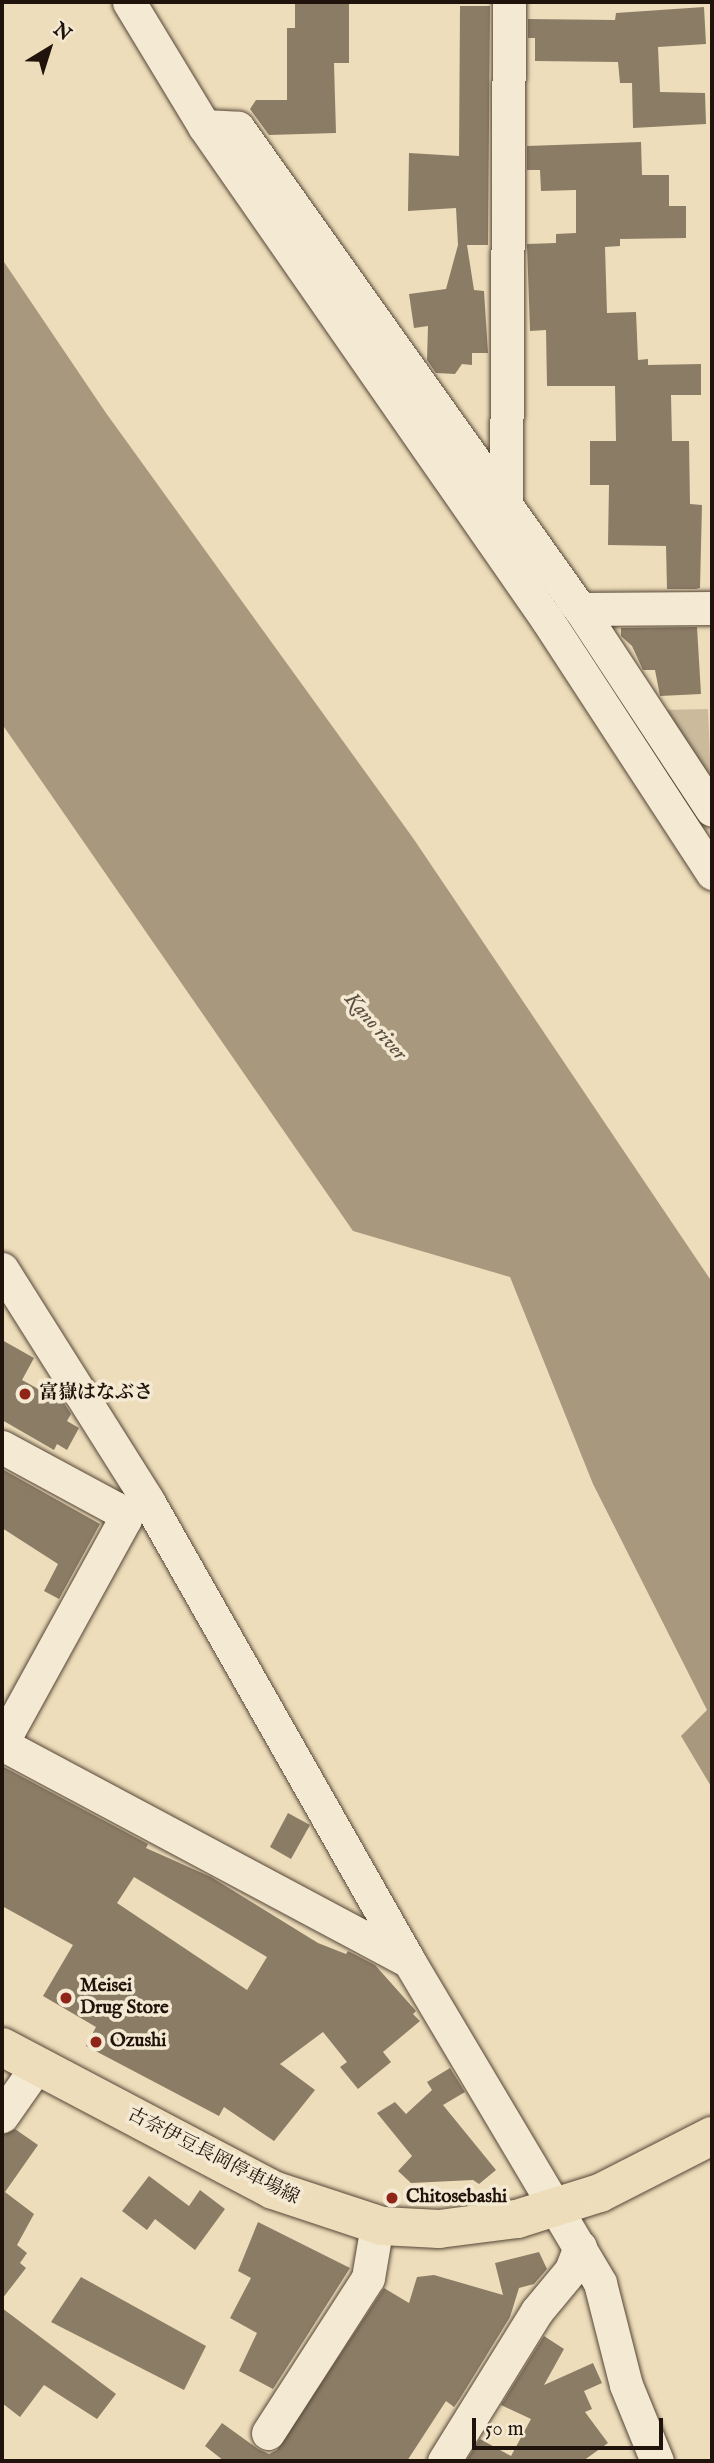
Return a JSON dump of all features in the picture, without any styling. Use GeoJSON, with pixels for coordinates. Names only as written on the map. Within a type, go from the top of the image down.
{"type":"FeatureCollection","features":[{"type":"Feature","properties":{"kind":"main road","name":"古奈伊豆長岡停車場線"},"geometry":{"type":"LineString","coordinates":[[2,2046],[272,2190],[377,2225],[439,2229],[517,2219],[600,2193],[712,2136]]}},
{"type":"Feature","properties":{"kind":"street"},"geometry":{"type":"LineString","coordinates":[[129,2],[204,127],[548,621],[712,873]]}},
{"type":"Feature","properties":{"kind":"street"},"geometry":{"type":"LineString","coordinates":[[506,506],[509,2]]}},
{"type":"Feature","properties":{"kind":"street"},"geometry":{"type":"LineString","coordinates":[[204,127],[238,128],[580,609],[712,810]]}},
{"type":"Feature","properties":{"kind":"street"},"geometry":{"type":"LineString","coordinates":[[580,609],[712,608]]}},
{"type":"Feature","properties":{"kind":"street"},"geometry":{"type":"LineString","coordinates":[[2,1269],[148,1501],[408,1961],[600,2283],[626,2385],[657,2461]]}},
{"type":"Feature","properties":{"kind":"street"},"geometry":{"type":"LineString","coordinates":[[2,1447],[115,1508],[125,1520],[2,1743],[408,1961]]}},
{"type":"Feature","properties":{"kind":"street"},"geometry":{"type":"LineString","coordinates":[[2,2116],[37,2066]]}},
{"type":"Feature","properties":{"kind":"street"},"geometry":{"type":"LineString","coordinates":[[268,2433],[363,2289],[374,2259],[377,2225]]}},
{"type":"Feature","properties":{"kind":"street"},"geometry":{"type":"LineString","coordinates":[[444,2461],[537,2311],[572,2270],[580,2247]]}},
{"type":"Feature","properties":{"kind":"shaded area"},"geometry":{"type":"Polygon","coordinates":[[[708,709],[711,782],[660,710],[708,709]]]}},
{"type":"Feature","properties":{"kind":"water","name":"Kano river"},"geometry":{"type":"Polygon","coordinates":[[[2,259],[106,413],[413,838],[712,1282],[712,1788],[681,1736],[707,1710],[593,1484],[510,1277],[353,1231],[2,724],[2,259]]]}},
{"type":"Feature","properties":{"kind":"building"},"geometry":{"type":"Polygon","coordinates":[[[295,2],[349,2],[349,63],[334,63],[336,133],[269,135],[250,109],[256,100],[287,100],[287,28],[295,28],[295,2]]]}},
{"type":"Feature","properties":{"kind":"building"},"geometry":{"type":"Polygon","coordinates":[[[460,6],[490,6],[488,245],[467,245],[474,290],[484,291],[488,353],[472,353],[472,365],[462,364],[455,374],[436,373],[427,360],[428,326],[414,328],[409,294],[446,289],[458,245],[456,208],[408,211],[409,153],[459,156],[460,6]]]}},
{"type":"Feature","properties":{"kind":"building"},"geometry":{"type":"Polygon","coordinates":[[[704,7],[706,44],[658,47],[660,92],[705,93],[706,124],[633,128],[632,83],[620,83],[618,62],[535,61],[535,38],[528,38],[528,19],[615,20],[616,13],[704,7]]]}},
{"type":"Feature","properties":{"kind":"building"},"geometry":{"type":"Polygon","coordinates":[[[641,142],[642,175],[669,175],[669,206],[686,206],[686,238],[620,239],[620,246],[605,247],[607,313],[636,312],[638,360],[648,359],[648,365],[701,364],[701,395],[671,395],[672,441],[689,441],[690,504],[702,505],[700,588],[696,589],[667,589],[666,546],[608,545],[609,485],[590,485],[590,441],[616,441],[615,386],[547,386],[546,330],[530,331],[527,244],[556,243],[556,234],[576,233],[576,190],[541,191],[540,170],[527,170],[527,146],[641,142]]]}},
{"type":"Feature","properties":{"kind":"building"},"geometry":{"type":"Polygon","coordinates":[[[697,627],[701,694],[660,696],[655,670],[643,670],[632,646],[621,636],[621,628],[697,627]]]}},
{"type":"Feature","properties":{"kind":"building","name":"富嶽はなぶさ"},"geometry":{"type":"Polygon","coordinates":[[[2,1340],[34,1358],[22,1380],[64,1403],[71,1414],[67,1421],[79,1428],[67,1450],[57,1444],[54,1450],[2,1420],[2,1340]]]}},
{"type":"Feature","properties":{"kind":"building"},"geometry":{"type":"Polygon","coordinates":[[[2,1469],[100,1524],[59,1599],[44,1591],[58,1564],[2,1528],[2,1469]]]}},
{"type":"Feature","properties":{"kind":"building"},"geometry":{"type":"Polygon","coordinates":[[[2,1766],[148,1844],[146,1848],[211,1877],[318,1943],[346,1954],[348,1951],[375,1965],[416,2011],[413,2014],[420,2021],[383,2052],[391,2062],[358,2089],[340,2067],[347,2062],[323,2032],[280,2064],[315,2090],[274,2141],[224,2107],[219,2116],[86,2046],[96,2027],[43,1996],[73,1945],[2,1906],[2,1766]],[[134,1877],[117,1903],[247,1990],[267,1957],[134,1877]]]}},
{"type":"Feature","properties":{"kind":"building"},"geometry":{"type":"Polygon","coordinates":[[[288,1813],[310,1825],[291,1859],[270,1847],[288,1813]]]}},
{"type":"Feature","properties":{"kind":"building"},"geometry":{"type":"Polygon","coordinates":[[[450,2068],[465,2092],[443,2105],[496,2170],[479,2184],[473,2180],[411,2183],[398,2171],[412,2156],[377,2113],[395,2102],[406,2114],[432,2090],[427,2082],[450,2068]]]}},
{"type":"Feature","properties":{"kind":"building"},"geometry":{"type":"Polygon","coordinates":[[[15,2129],[38,2145],[5,2192],[34,2214],[17,2245],[27,2253],[20,2263],[26,2268],[2,2299],[2,2135],[15,2129]]]}},
{"type":"Feature","properties":{"kind":"building"},"geometry":{"type":"Polygon","coordinates":[[[149,2176],[189,2206],[200,2190],[225,2209],[195,2250],[155,2219],[147,2230],[122,2211],[149,2176]]]}},
{"type":"Feature","properties":{"kind":"building"},"geometry":{"type":"Polygon","coordinates":[[[258,2222],[350,2268],[273,2389],[239,2371],[257,2333],[230,2318],[251,2278],[238,2271],[258,2222]]]}},
{"type":"Feature","properties":{"kind":"building"},"geometry":{"type":"Polygon","coordinates":[[[539,2252],[547,2269],[534,2284],[519,2288],[510,2317],[459,2400],[454,2407],[446,2401],[407,2461],[224,2461],[205,2446],[222,2423],[258,2449],[269,2454],[277,2450],[384,2288],[409,2303],[417,2277],[434,2275],[503,2295],[495,2263],[539,2252]]]}},
{"type":"Feature","properties":{"kind":"building"},"geometry":{"type":"Polygon","coordinates":[[[81,2277],[206,2346],[184,2390],[51,2322],[81,2277]]]}},
{"type":"Feature","properties":{"kind":"building"},"geometry":{"type":"Polygon","coordinates":[[[2,2308],[116,2394],[97,2419],[44,2385],[20,2417],[2,2403],[2,2308]]]}},
{"type":"Feature","properties":{"kind":"building"},"geometry":{"type":"Polygon","coordinates":[[[544,2336],[564,2349],[544,2385],[593,2363],[602,2383],[584,2391],[592,2409],[585,2412],[608,2443],[583,2461],[466,2461],[480,2439],[511,2456],[531,2419],[501,2405],[544,2336]]]}},
{"type":"Feature","properties":{"kind":"place","name":"富嶽はなぶさ"},"geometry":{"type":"Point","coordinates":[25,1394]}},
{"type":"Feature","properties":{"kind":"place","name":"Meisei Drug Store"},"geometry":{"type":"Point","coordinates":[66,1998]}},
{"type":"Feature","properties":{"kind":"place","name":"Ozushi"},"geometry":{"type":"Point","coordinates":[96,2042]}},
{"type":"Feature","properties":{"kind":"place","name":"Chitosebashi"},"geometry":{"type":"Point","coordinates":[392,2198]}}]}
